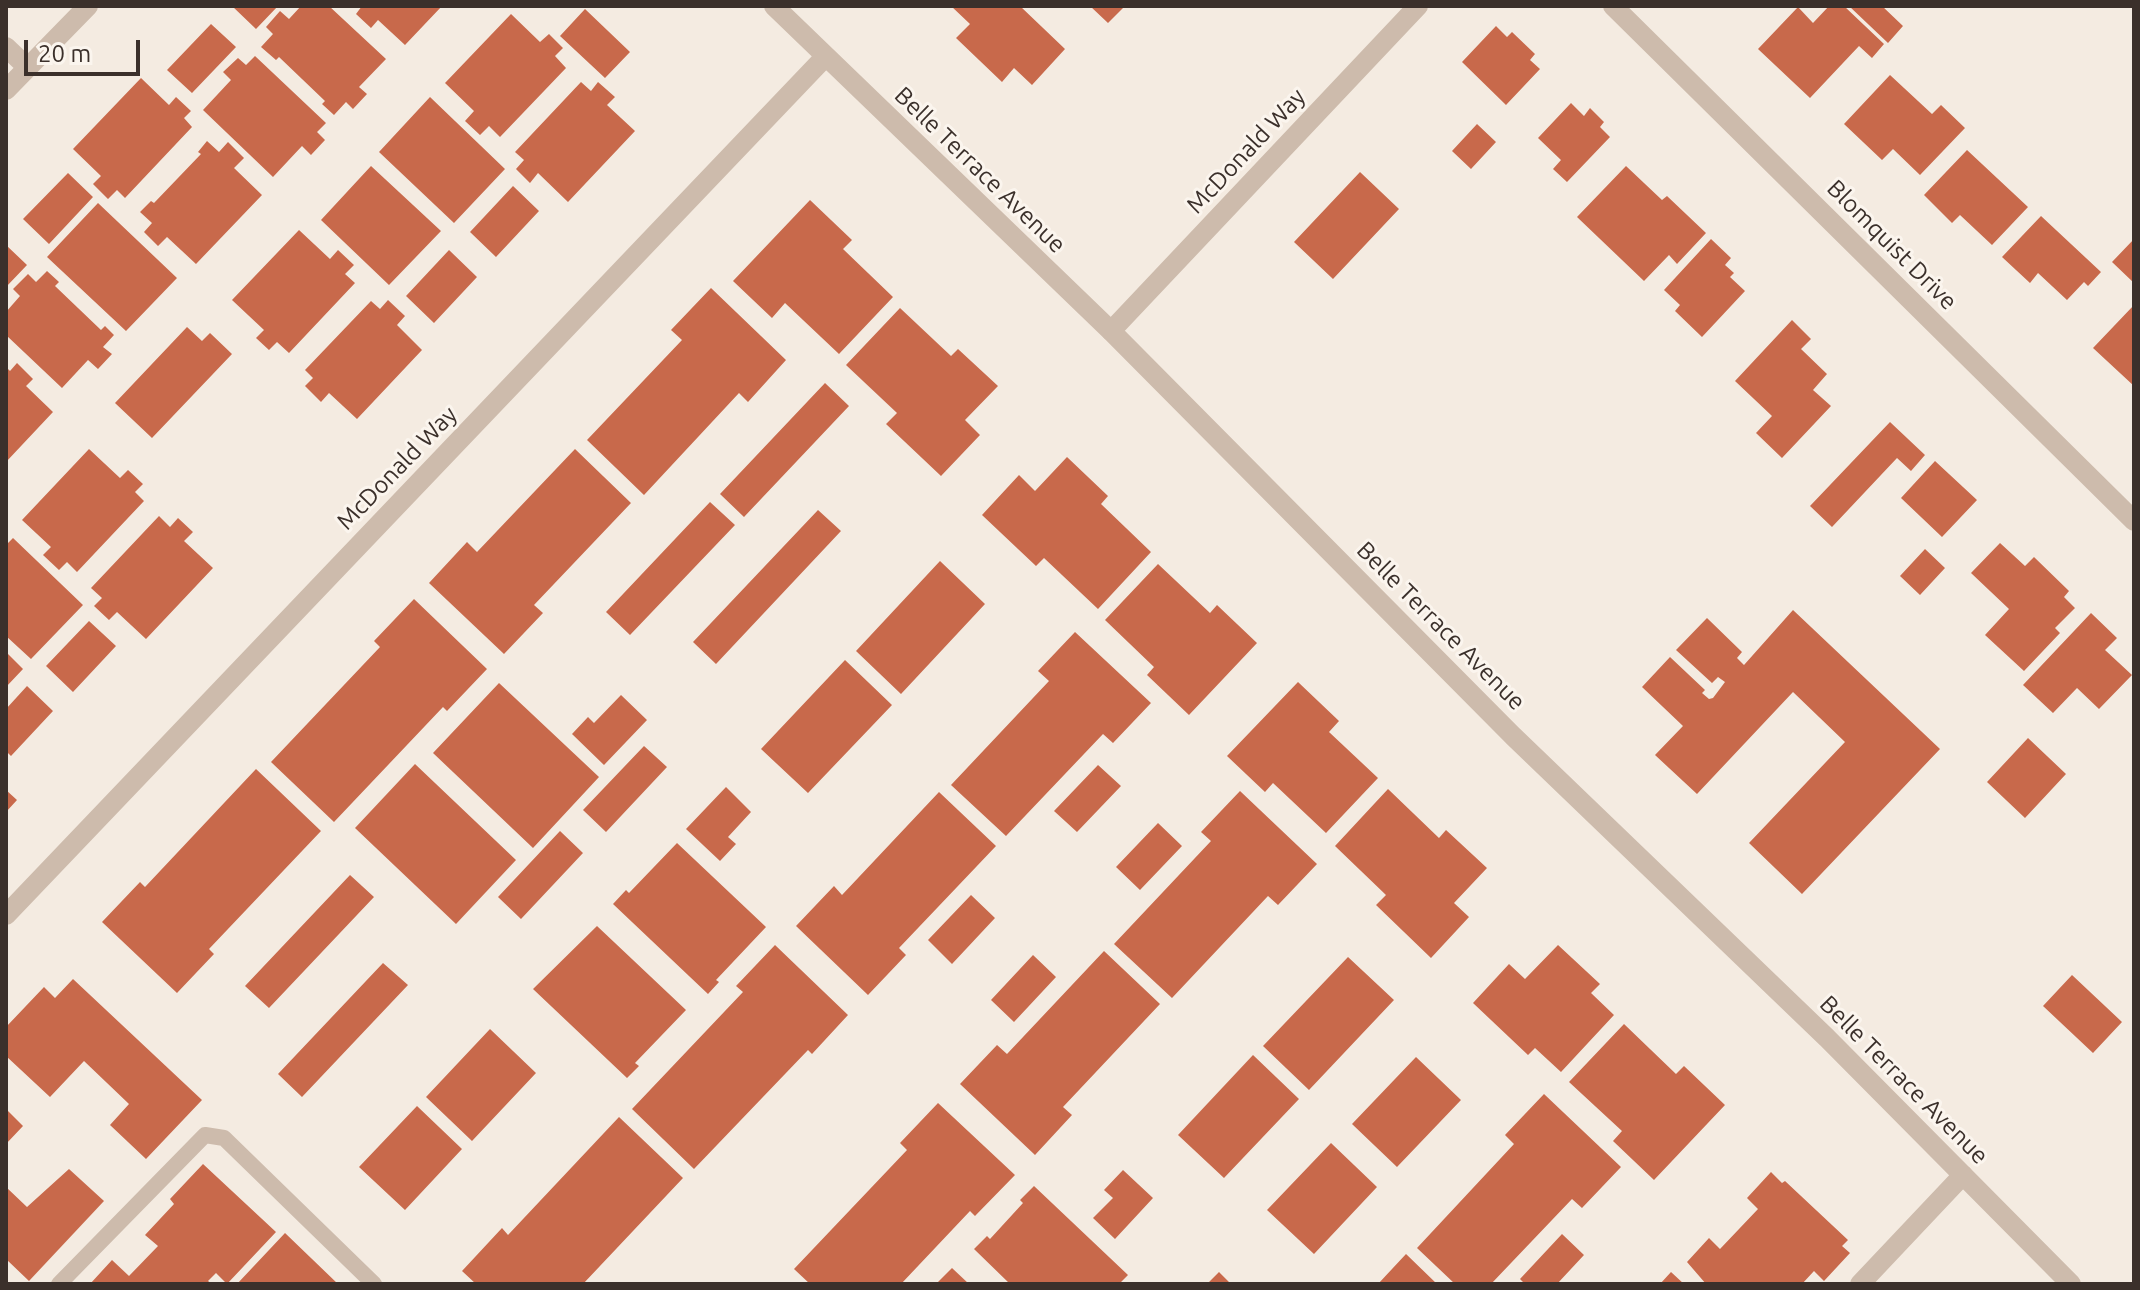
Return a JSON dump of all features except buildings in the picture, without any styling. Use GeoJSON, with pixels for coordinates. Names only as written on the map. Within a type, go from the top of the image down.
{"type":"FeatureCollection","features":[{"type":"Feature","properties":{"kind":"street"},"geometry":{"type":"LineString","coordinates":[[6,90],[88,6]]}},
{"type":"Feature","properties":{"kind":"street","name":"Belle Terrace Avenue"},"geometry":{"type":"LineString","coordinates":[[774,6],[1111,331],[1513,736],[1827,1038],[2071,1284]]}},
{"type":"Feature","properties":{"kind":"street","name":"McDonald Way"},"geometry":{"type":"LineString","coordinates":[[1111,331],[1418,6]]}},
{"type":"Feature","properties":{"kind":"street","name":"Blomquist Drive"},"geometry":{"type":"LineString","coordinates":[[1613,6],[2134,521]]}},
{"type":"Feature","properties":{"kind":"street"},"geometry":{"type":"LineString","coordinates":[[6,47],[27,67]]}},
{"type":"Feature","properties":{"kind":"street","name":"McDonald Way"},"geometry":{"type":"LineString","coordinates":[[6,915],[825,57]]}},
{"type":"Feature","properties":{"kind":"street"},"geometry":{"type":"LineString","coordinates":[[1860,1284],[1963,1175]]}},
{"type":"Feature","properties":{"kind":"lane"},"geometry":{"type":"LineString","coordinates":[[59,1284],[205,1135],[214,1135],[224,1138],[374,1284]]}}]}
